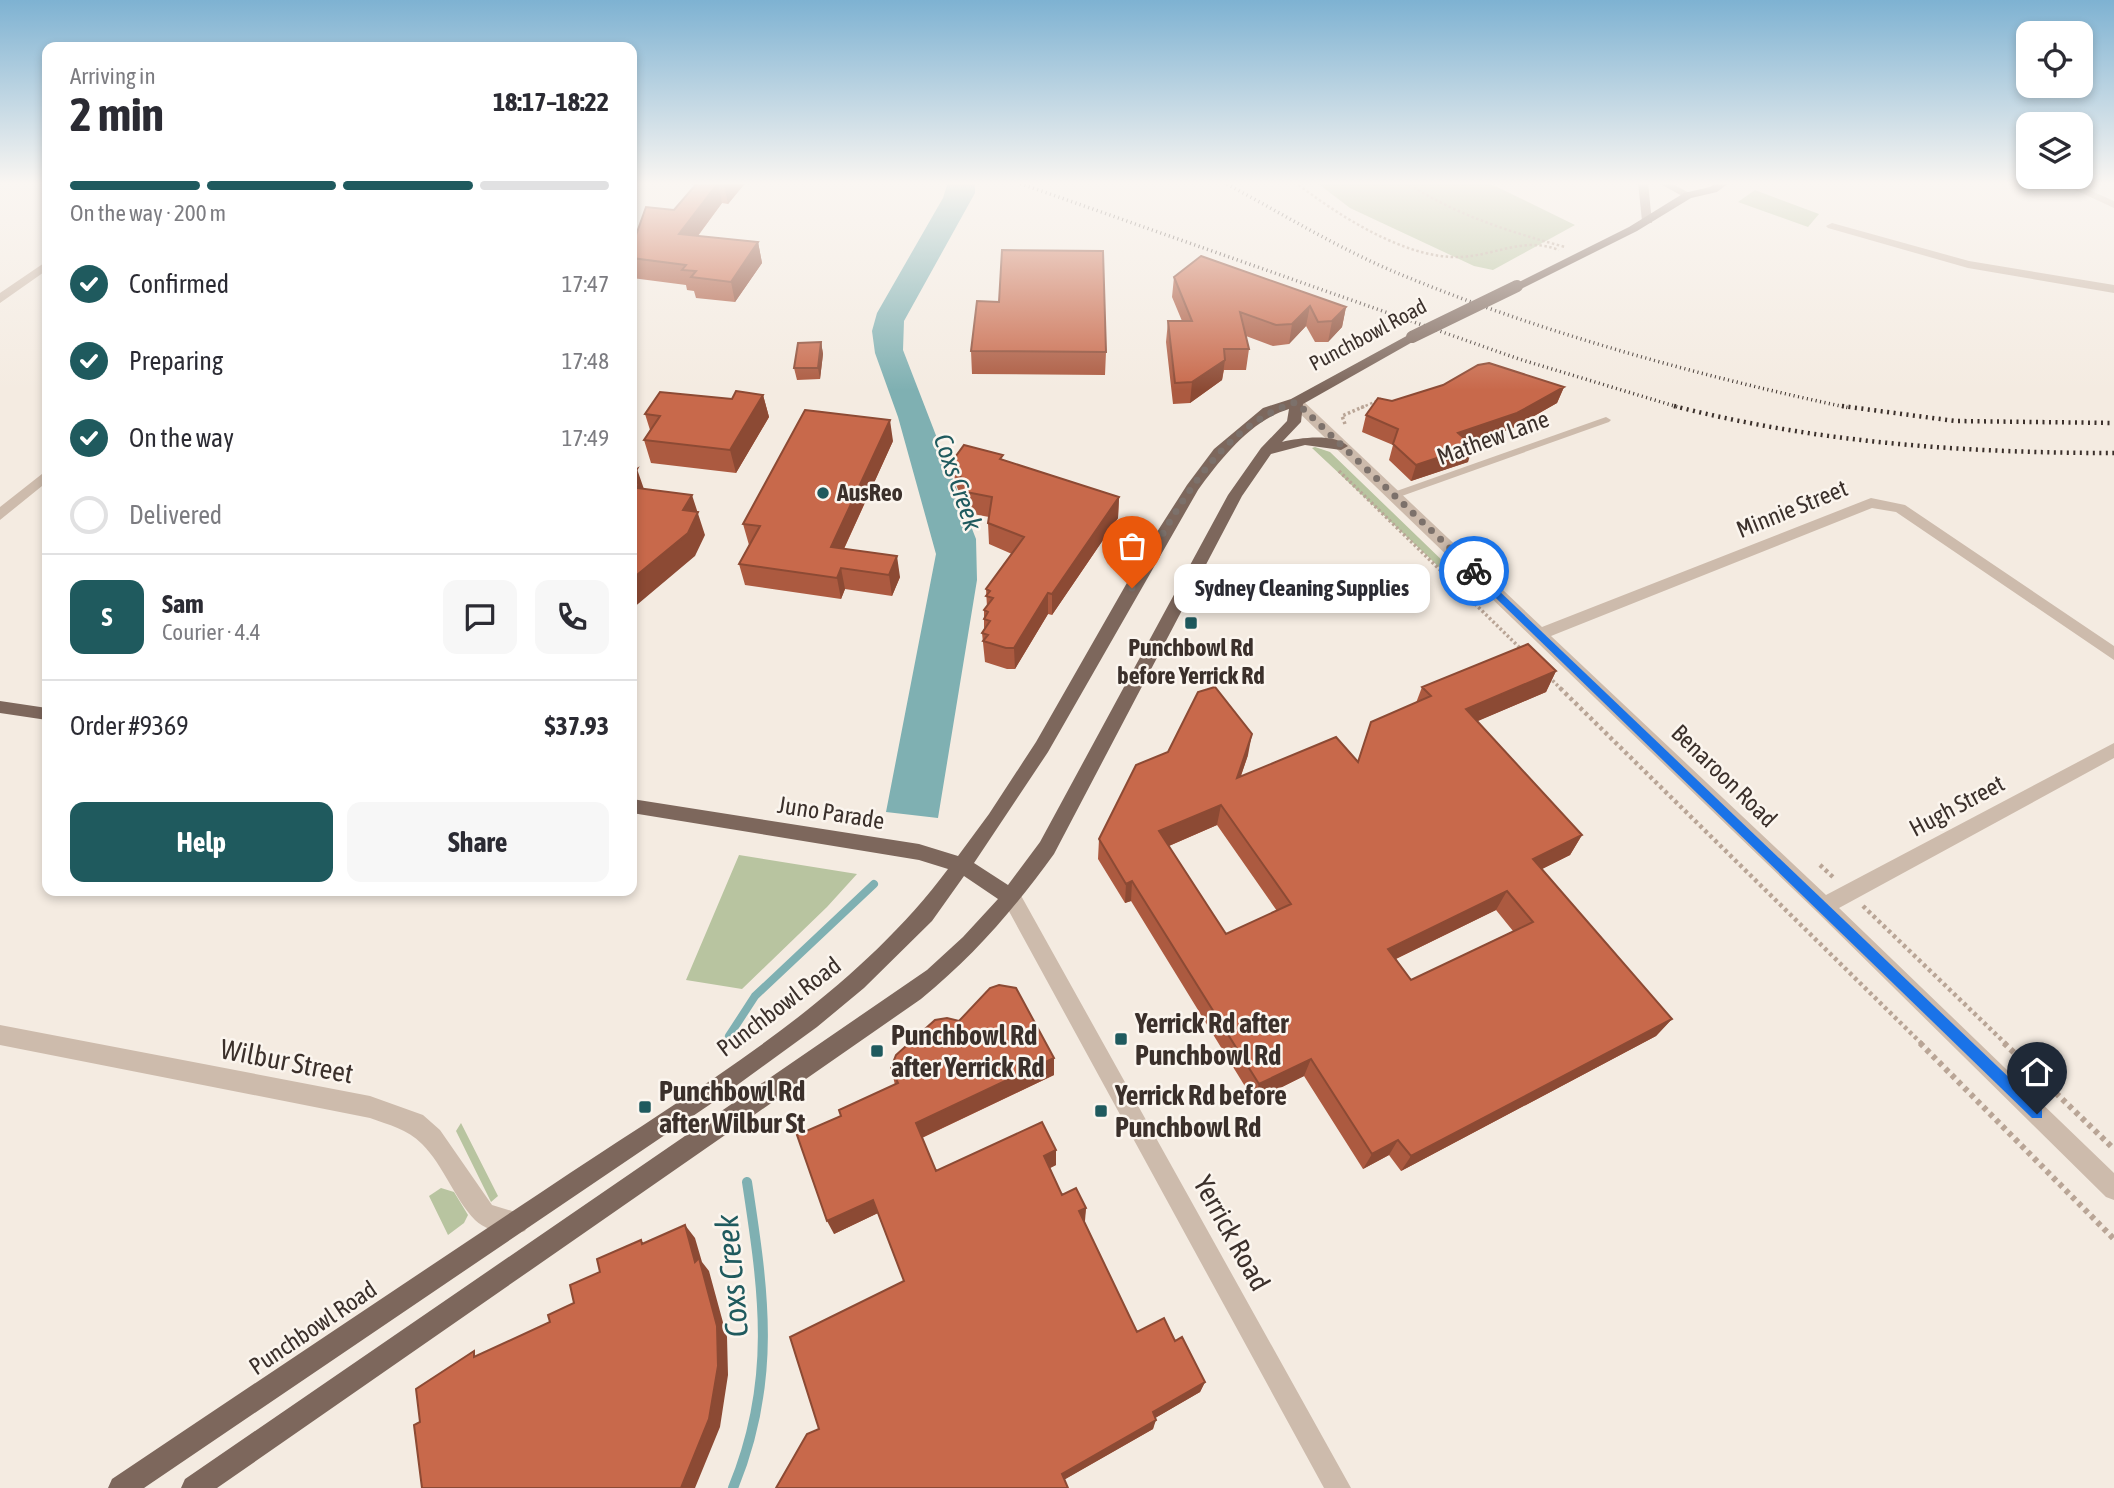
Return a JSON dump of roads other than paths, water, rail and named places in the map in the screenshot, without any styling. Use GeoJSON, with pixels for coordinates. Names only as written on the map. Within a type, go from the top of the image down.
{"type":"FeatureCollection","features":[{"type":"Feature","properties":{"kind":"main road","name":"Punchbowl Road"},"geometry":{"type":"LineString","coordinates":[[121,1488],[517,1223],[810,1020],[890,951],[925,915],[964,866],[1020,784],[1156,546],[1203,472],[1254,420],[1268,411],[1296,402],[1412,337],[1589,251]]}},
{"type":"Feature","properties":{"kind":"main road","name":"Punchbowl Road"},"geometry":{"type":"LineString","coordinates":[[194,1488],[915,992],[965,950],[1012,898],[1047,848],[1235,495],[1266,451],[1294,422],[1296,402]]}},
{"type":"Feature","properties":{"kind":"main road"},"geometry":{"type":"LineString","coordinates":[[1266,451],[1305,441],[1341,446]]}},
{"type":"Feature","properties":{"kind":"main road"},"geometry":{"type":"LineString","coordinates":[[0,707],[42,713]]}},
{"type":"Feature","properties":{"kind":"main road","name":"Juno Parade"},"geometry":{"type":"LineString","coordinates":[[637,807],[919,852],[964,866],[1012,898]]}},
{"type":"Feature","properties":{"kind":"street"},"geometry":{"type":"LineString","coordinates":[[1923,251],[1968,264],[2114,289]]}},
{"type":"Feature","properties":{"kind":"street"},"geometry":{"type":"LineString","coordinates":[[0,299],[42,269]]}},
{"type":"Feature","properties":{"kind":"street","name":"Benaroon Road"},"geometry":{"type":"LineString","coordinates":[[1296,402],[1824,906],[2114,1189]]}},
{"type":"Feature","properties":{"kind":"street"},"geometry":{"type":"LineString","coordinates":[[0,515],[42,479]]}},
{"type":"Feature","properties":{"kind":"street","name":"Minnie Street"},"geometry":{"type":"LineString","coordinates":[[1540,634],[1871,502],[1882,502],[1900,508],[2114,654]]}},
{"type":"Feature","properties":{"kind":"street","name":"Hugh Street"},"geometry":{"type":"LineString","coordinates":[[1824,906],[2114,750]]}},
{"type":"Feature","properties":{"kind":"street","name":"Yerrick Road"},"geometry":{"type":"LineString","coordinates":[[1012,898],[1338,1488]]}},
{"type":"Feature","properties":{"kind":"street","name":"Wilbur Street"},"geometry":{"type":"LineString","coordinates":[[0,1035],[370,1107],[415,1124],[432,1138],[484,1213],[501,1222],[517,1223]]}},
{"type":"Feature","properties":{"kind":"lane","name":"Mathew Lane"},"geometry":{"type":"LineString","coordinates":[[1395,495],[1606,420]]}},
{"type":"Feature","properties":{"kind":"water"},"geometry":{"type":"Polygon","coordinates":[[[912,251],[943,251],[904,321],[903,350],[976,539],[977,580],[938,818],[886,812],[936,554],[898,417],[875,353],[872,331],[877,313],[912,251]]]}},
{"type":"Feature","properties":{"kind":"waterway","name":"Coxs Creek"},"geometry":{"type":"LineString","coordinates":[[729,1036],[755,996],[874,884]]}},
{"type":"Feature","properties":{"kind":"waterway","name":"Coxs Creek"},"geometry":{"type":"LineString","coordinates":[[733,1488],[747,1449],[756,1411],[763,1336],[762,1299],[747,1182]]}},
{"type":"Feature","properties":{"kind":"railway"},"geometry":{"type":"LineString","coordinates":[[1213,251],[1519,359],[1676,406]]}},
{"type":"Feature","properties":{"kind":"railway"},"geometry":{"type":"LineString","coordinates":[[1351,251],[1460,298],[1569,335],[1682,368],[1850,408]]}},
{"type":"Feature","properties":{"kind":"railway"},"geometry":{"type":"LineString","coordinates":[[1676,406],[1783,429],[1892,443],[2003,451],[2114,453]]}},
{"type":"Feature","properties":{"kind":"railway"},"geometry":{"type":"LineString","coordinates":[[1676,406],[1681,408]]}},
{"type":"Feature","properties":{"kind":"railway"},"geometry":{"type":"LineString","coordinates":[[1842,406],[1955,421],[2114,423]]}},
{"type":"Feature","properties":{"kind":"place","name":"AusReo"},"geometry":{"type":"Point","coordinates":[823,493]}},
{"type":"Feature","properties":{"kind":"place","name":"Sydney Cleaning Supplies"},"geometry":{"type":"Point","coordinates":[1132,588]}},
{"type":"Feature","properties":{"kind":"place","name":"Punchbowl Rd before Yerrick Rd"},"geometry":{"type":"Point","coordinates":[1191,623]}},
{"type":"Feature","properties":{"kind":"place","name":"Yerrick Rd after Punchbowl Rd"},"geometry":{"type":"Point","coordinates":[1121,1039]}},
{"type":"Feature","properties":{"kind":"place","name":"Punchbowl Rd after Yerrick Rd"},"geometry":{"type":"Point","coordinates":[877,1051]}},
{"type":"Feature","properties":{"kind":"place","name":"Punchbowl Rd after Wilbur St"},"geometry":{"type":"Point","coordinates":[645,1107]}},
{"type":"Feature","properties":{"kind":"place","name":"Yerrick Rd before Punchbowl Rd"},"geometry":{"type":"Point","coordinates":[1101,1111]}}]}
